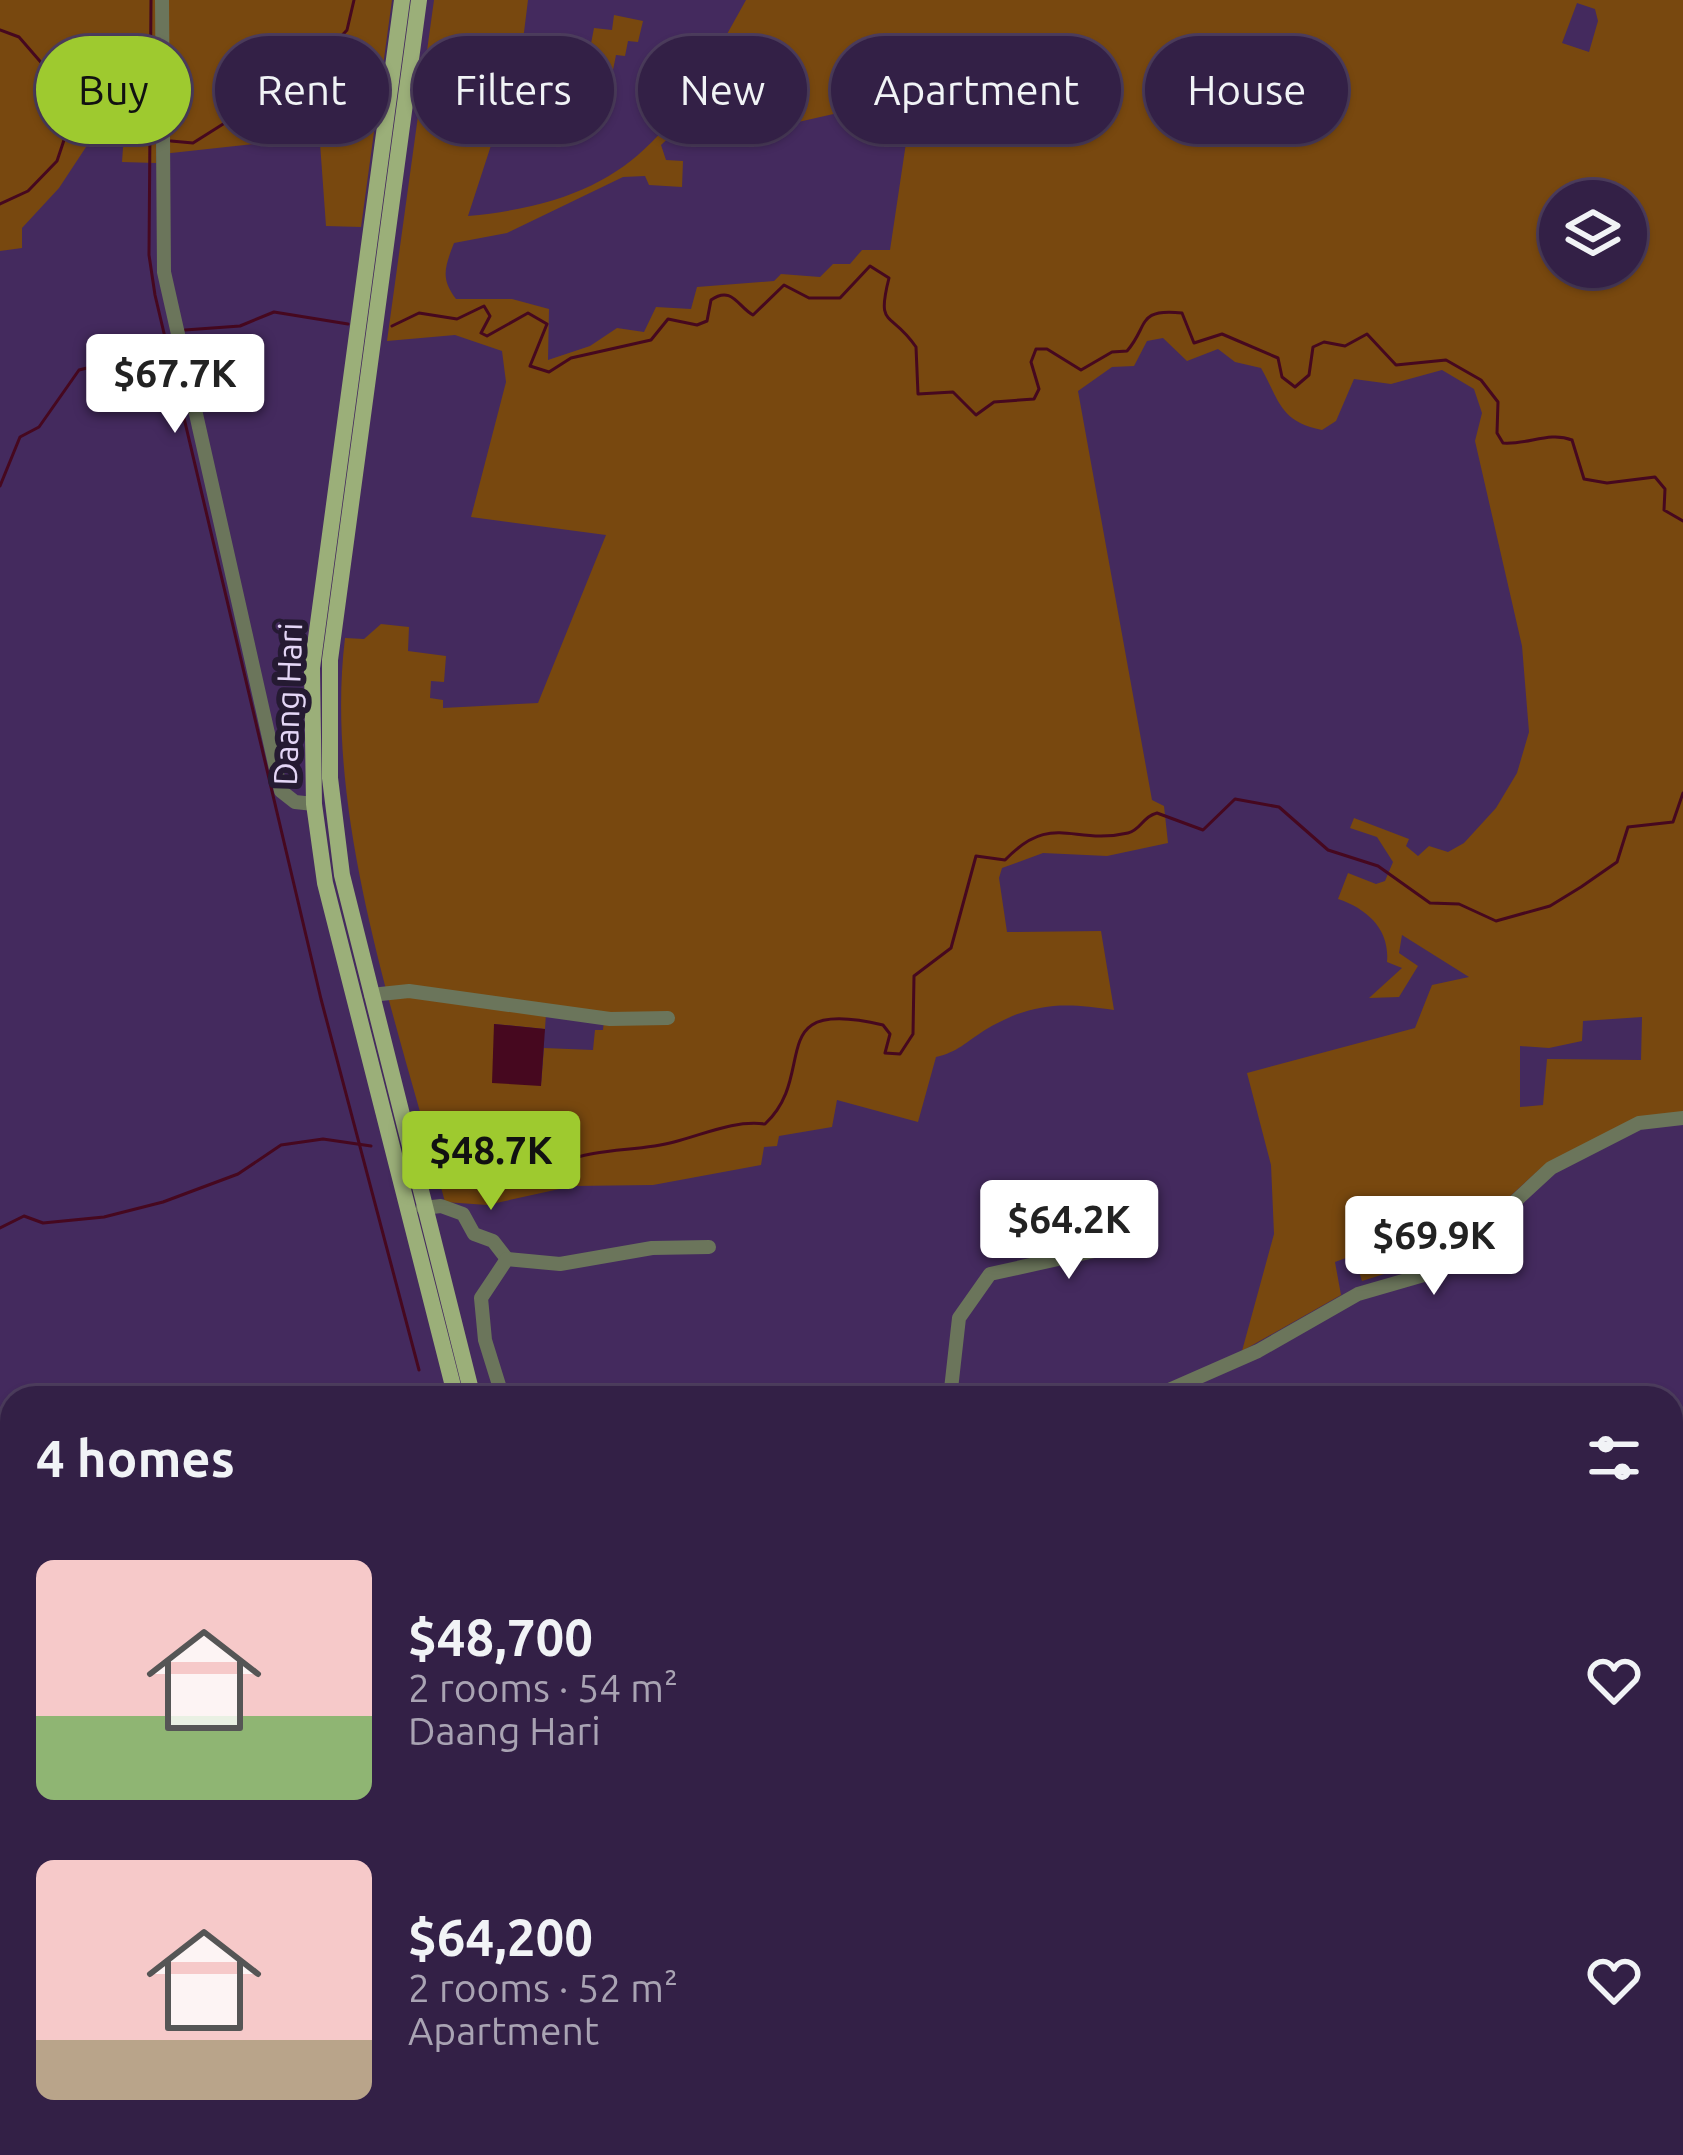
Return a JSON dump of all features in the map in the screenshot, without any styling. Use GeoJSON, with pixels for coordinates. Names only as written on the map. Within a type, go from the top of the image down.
{"type":"FeatureCollection","features":[{"type":"Feature","properties":{"kind":"main road","name":"Daang Hari"},"geometry":{"type":"LineString","coordinates":[[402,0],[402,63],[328,693],[331,802],[371,994],[470,1386]]}},
{"type":"Feature","properties":{"kind":"main road","name":"Daang Hari"},"geometry":{"type":"LineString","coordinates":[[419,0],[402,63],[312,668],[314,804],[326,883],[453,1386]]}},
{"type":"Feature","properties":{"kind":"street"},"geometry":{"type":"LineString","coordinates":[[162,0],[159,155],[164,272],[281,791],[295,802],[314,804]]}},
{"type":"Feature","properties":{"kind":"street"},"geometry":{"type":"LineString","coordinates":[[371,994],[409,992],[610,1019],[668,1018]]}},
{"type":"Feature","properties":{"kind":"street"},"geometry":{"type":"LineString","coordinates":[[1178,1386],[1258,1351],[1358,1294],[1442,1270],[1551,1168],[1639,1123],[1683,1118]]}},
{"type":"Feature","properties":{"kind":"street"},"geometry":{"type":"LineString","coordinates":[[423,1208],[441,1206],[463,1214],[474,1234],[493,1241],[507,1259],[560,1264],[652,1247],[709,1247]]}},
{"type":"Feature","properties":{"kind":"street"},"geometry":{"type":"LineString","coordinates":[[951,1386],[959,1318],[989,1274],[1135,1242]]}},
{"type":"Feature","properties":{"kind":"street"},"geometry":{"type":"LineString","coordinates":[[498,1386],[485,1340],[481,1298],[507,1259]]}},
{"type":"Feature","properties":{"kind":"shaded area"},"geometry":{"type":"Polygon","coordinates":[[[0,0],[159,0],[158,36],[36,36],[36,144],[88,144],[59,188],[22,228],[22,248],[0,251],[0,0]]]}},
{"type":"Feature","properties":{"kind":"shaded area"},"geometry":{"type":"Polygon","coordinates":[[[166,0],[392,0],[387,36],[215,36],[215,144],[253,144],[162,154],[162,144],[191,144],[191,36],[165,36],[166,0]]]}},
{"type":"Feature","properties":{"kind":"shaded area"},"geometry":{"type":"Polygon","coordinates":[[[434,0],[528,0],[524,36],[429,36],[434,0]]]}},
{"type":"Feature","properties":{"kind":"shaded area"},"geometry":{"type":"Polygon","coordinates":[[[746,0],[1683,0],[1683,1115],[1668,1115],[1540,1169],[1445,1255],[1362,1281],[1354,1255],[1335,1262],[1341,1295],[1242,1351],[1274,1234],[1271,1165],[1247,1073],[1415,1028],[1432,985],[1469,977],[1402,935],[1399,953],[1418,966],[1399,997],[1369,998],[1402,968],[1387,962],[1385,940],[1375,922],[1338,899],[1348,873],[1376,884],[1385,881],[1393,862],[1377,837],[1350,828],[1354,818],[1409,839],[1406,846],[1418,856],[1429,846],[1448,852],[1464,843],[1496,808],[1517,773],[1529,732],[1522,646],[1475,441],[1482,413],[1474,389],[1442,370],[1391,384],[1354,379],[1336,421],[1322,430],[1289,415],[1261,368],[1235,362],[1218,349],[1187,361],[1163,338],[1147,341],[1134,366],[1112,367],[1078,391],[1152,800],[1164,806],[1168,843],[1107,856],[1043,853],[1002,868],[999,878],[1007,932],[1101,931],[1114,1010],[1063,1005],[1033,1009],[936,1057],[918,1122],[837,1100],[832,1127],[779,1136],[777,1146],[764,1147],[761,1165],[653,1185],[573,1186],[487,1205],[445,1202],[387,994],[355,849],[341,707],[345,638],[364,639],[381,624],[409,627],[408,651],[446,656],[444,682],[431,681],[430,698],[443,700],[443,708],[538,703],[606,535],[471,517],[506,382],[502,351],[455,335],[387,341],[414,144],[491,144],[468,216],[524,208],[571,194],[609,176],[649,144],[662,144],[666,160],[683,161],[682,187],[649,185],[645,176],[623,177],[507,233],[454,243],[446,273],[456,299],[512,299],[549,309],[548,360],[590,346],[617,328],[644,332],[656,307],[691,309],[697,287],[774,281],[781,274],[820,277],[833,264],[850,264],[862,250],[890,250],[906,144],[1121,144],[1121,36],[831,36],[831,115],[807,120],[807,36],[726,36],[746,0]],[[1577,3],[1562,43],[1589,52],[1598,21],[1595,9],[1577,3]],[[546,1013],[545,1029],[494,1024],[541,1085],[544,1048],[593,1050],[595,1030],[603,1030],[604,1020],[546,1013]],[[1642,1017],[1583,1021],[1582,1041],[1549,1048],[1520,1046],[1520,1107],[1543,1105],[1547,1059],[1641,1060],[1642,1017]]]}},
{"type":"Feature","properties":{"kind":"shaded area"},"geometry":{"type":"Polygon","coordinates":[[[614,15],[643,21],[638,42],[628,41],[625,56],[616,55],[614,65],[614,36],[592,36],[594,28],[612,30],[614,15]]]}},
{"type":"Feature","properties":{"kind":"shaded area"},"geometry":{"type":"Polygon","coordinates":[[[123,144],[156,144],[156,163],[122,162],[123,144]]]}},
{"type":"Feature","properties":{"kind":"shaded area"},"geometry":{"type":"Polygon","coordinates":[[[320,144],[372,144],[361,227],[326,226],[320,144]]]}},
{"type":"Feature","properties":{"kind":"shaded area"},"geometry":{"type":"Polygon","coordinates":[[[494,1024],[545,1029],[541,1086],[492,1083],[494,1024]]]}},
{"type":"Feature","properties":{"kind":"waterway"},"geometry":{"type":"LineString","coordinates":[[151,0],[149,255],[155,295],[321,999],[419,1370]]}},
{"type":"Feature","properties":{"kind":"waterway"},"geometry":{"type":"LineString","coordinates":[[191,143],[239,114],[240,73],[247,64],[270,65],[295,87],[308,87],[324,55],[347,30],[354,0]]}},
{"type":"Feature","properties":{"kind":"waterway"},"geometry":{"type":"LineString","coordinates":[[0,30],[19,37],[36,57]]}},
{"type":"Feature","properties":{"kind":"waterway"},"geometry":{"type":"LineString","coordinates":[[0,204],[28,191],[57,161],[63,144]]}},
{"type":"Feature","properties":{"kind":"waterway"},"geometry":{"type":"LineString","coordinates":[[392,326],[419,313],[457,319],[484,306],[490,316],[481,333],[487,336],[528,313],[547,324],[530,366],[549,372],[571,358],[651,340],[668,319],[697,325],[707,321],[711,300],[718,296],[730,296],[753,315],[784,285],[809,298],[840,298],[870,266],[889,278],[885,312],[916,347],[918,394],[953,392],[976,415],[994,402],[1034,399],[1039,389],[1031,362],[1036,349],[1047,349],[1081,370],[1112,352],[1127,351],[1146,321],[1157,313],[1182,313],[1194,343],[1222,334],[1278,358],[1282,377],[1295,387],[1309,375],[1313,347],[1324,342],[1345,346],[1367,334],[1396,365],[1446,360],[1481,380],[1498,402],[1497,433],[1503,443],[1555,437],[1572,440],[1584,479],[1607,483],[1655,477],[1665,489],[1664,510],[1683,521]]}},
{"type":"Feature","properties":{"kind":"waterway"},"geometry":{"type":"LineString","coordinates":[[185,330],[240,326],[274,312],[348,324]]}},
{"type":"Feature","properties":{"kind":"waterway"},"geometry":{"type":"LineString","coordinates":[[0,486],[20,437],[39,427],[79,370],[135,356],[171,338]]}},
{"type":"Feature","properties":{"kind":"waterway"},"geometry":{"type":"LineString","coordinates":[[440,1165],[472,1169],[520,1187],[575,1158],[660,1145],[731,1126],[765,1124],[781,1104],[798,1044],[806,1030],[820,1021],[883,1025],[890,1034],[885,1053],[900,1054],[913,1034],[914,976],[951,948],[976,856],[1005,860],[1036,837],[1128,833],[1157,813],[1203,830],[1235,799],[1279,807],[1328,850],[1378,866],[1430,903],[1459,904],[1496,921],[1550,906],[1581,887],[1617,862],[1628,827],[1673,822],[1683,793]]}},
{"type":"Feature","properties":{"kind":"waterway"},"geometry":{"type":"LineString","coordinates":[[0,1228],[24,1216],[43,1223],[104,1217],[163,1202],[238,1174],[281,1145],[323,1139],[371,1146]]}}]}
